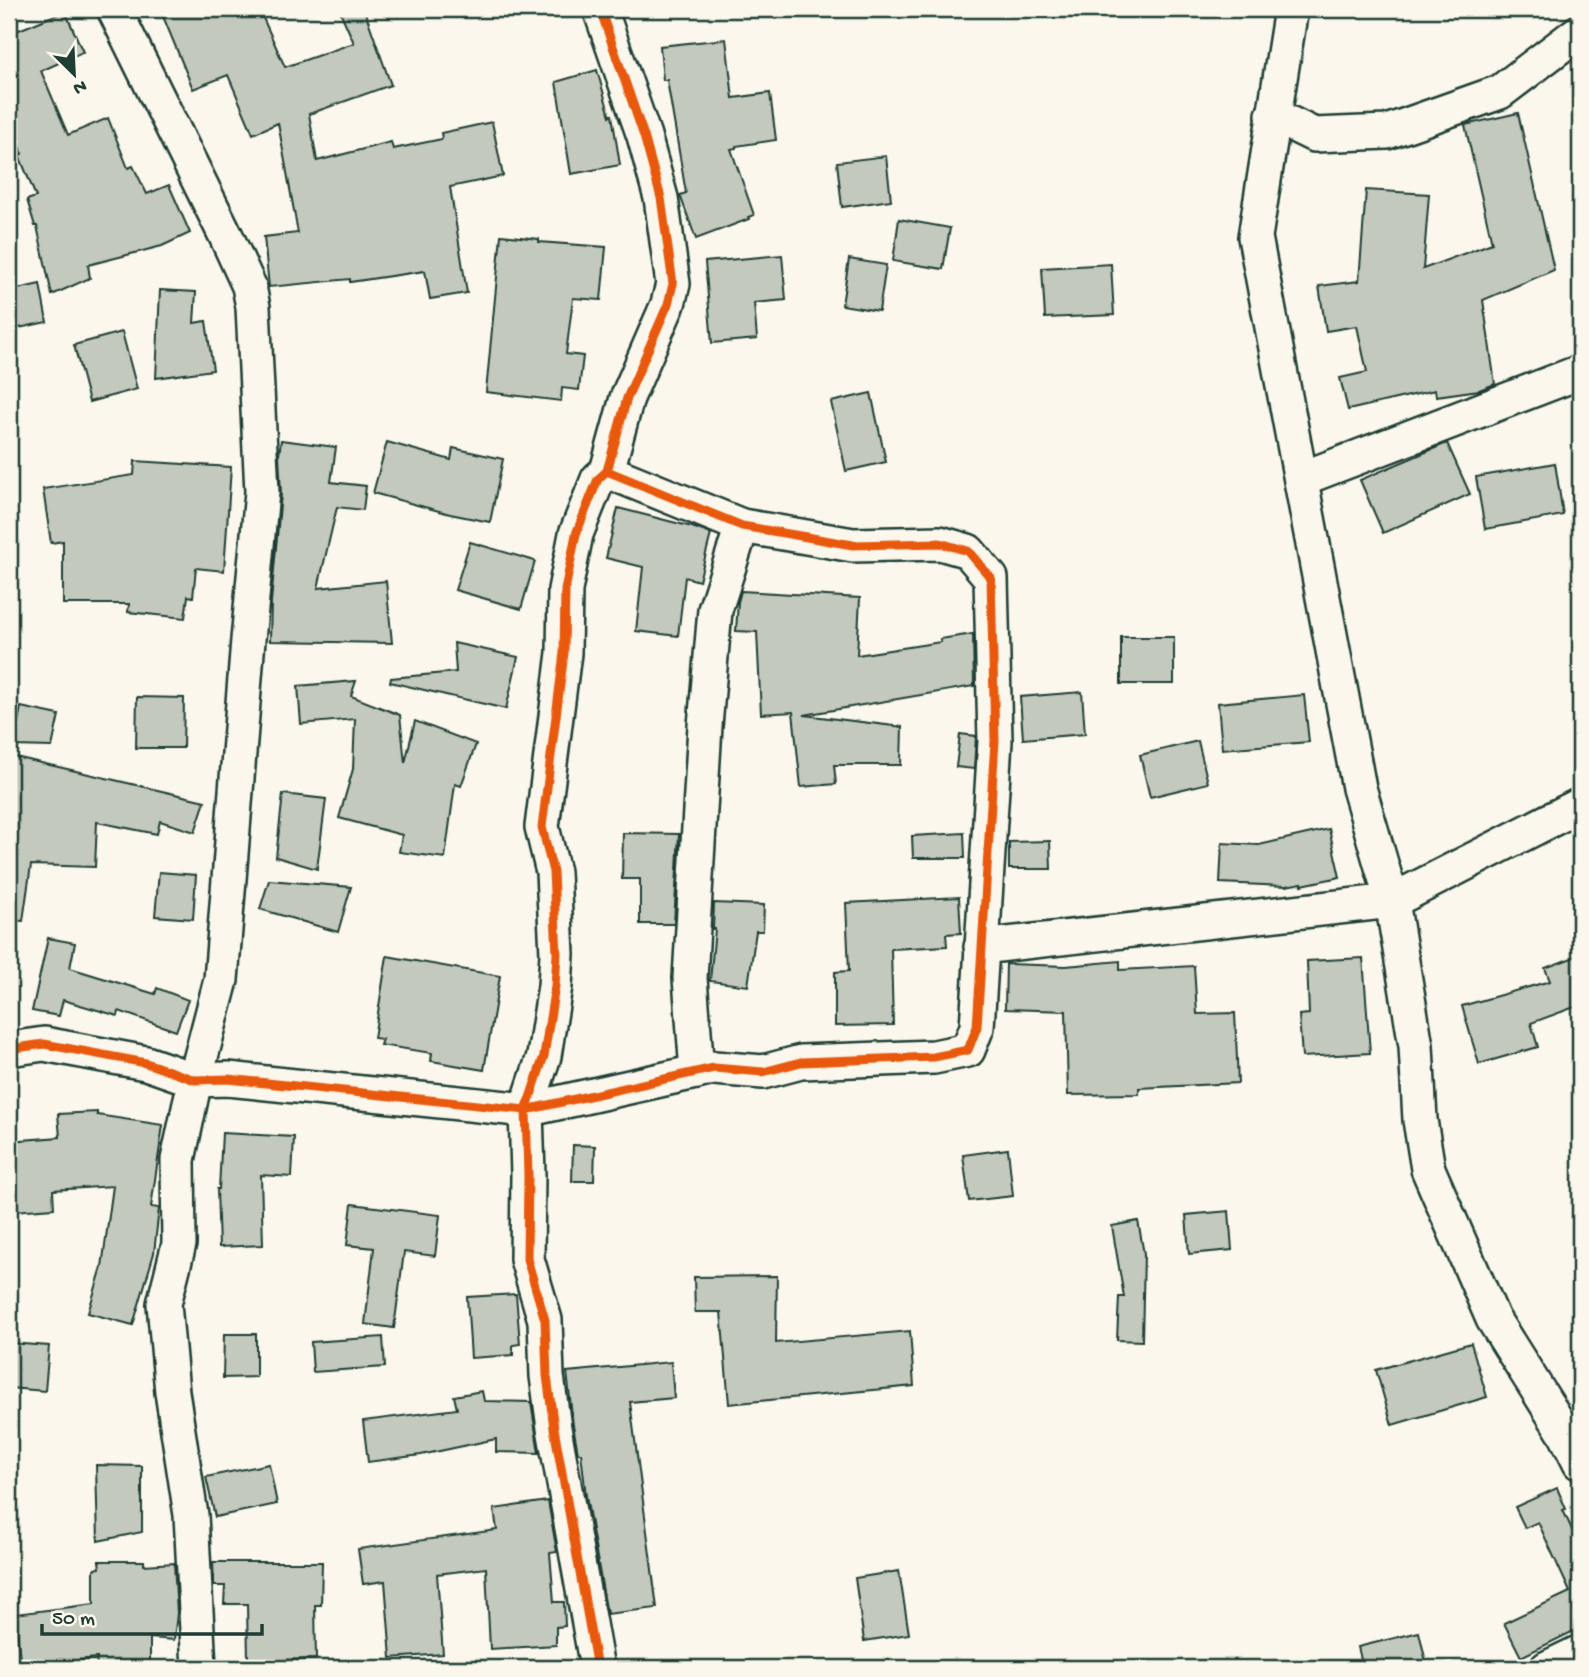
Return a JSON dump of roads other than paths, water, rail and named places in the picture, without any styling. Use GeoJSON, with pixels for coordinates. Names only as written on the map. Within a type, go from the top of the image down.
{"type":"FeatureCollection","features":[{"type":"Feature","properties":{"kind":"street"},"geometry":{"type":"LineString","coordinates":[[114,9],[232,248],[249,286],[253,307],[262,492],[221,980],[178,1160],[179,1244],[164,1304],[172,1392],[191,1515],[199,1668]]}},
{"type":"Feature","properties":{"kind":"street"},"geometry":{"type":"LineString","coordinates":[[597,1668],[554,1428],[547,1376],[545,1320],[527,1259],[526,1110],[544,1056],[555,986],[557,954],[553,872],[542,827],[563,665],[565,590],[576,534],[598,479],[607,471],[627,398],[668,304],[673,284],[661,198],[644,136],[600,9]]}},
{"type":"Feature","properties":{"kind":"street"},"geometry":{"type":"LineString","coordinates":[[1291,9],[1255,237],[1359,788],[1392,901],[1416,1046],[1420,1120],[1428,1168],[1493,1319],[1566,1435],[1580,1463]]}},
{"type":"Feature","properties":{"kind":"street"},"geometry":{"type":"LineString","coordinates":[[1273,115],[1314,135],[1387,132],[1500,92],[1580,31]]}},
{"type":"Feature","properties":{"kind":"street"},"geometry":{"type":"LineString","coordinates":[[1301,479],[1580,372]]}},
{"type":"Feature","properties":{"kind":"street"},"geometry":{"type":"LineString","coordinates":[[9,1049],[44,1044],[146,1063],[195,1080],[228,1079],[526,1110],[713,1068],[762,1072],[801,1062],[934,1056],[968,1050],[977,1027],[995,741],[991,578],[968,551],[940,543],[853,545],[742,526],[607,471]]}},
{"type":"Feature","properties":{"kind":"street"},"geometry":{"type":"LineString","coordinates":[[697,1072],[690,978],[705,726],[715,611],[742,526]]}},
{"type":"Feature","properties":{"kind":"street"},"geometry":{"type":"LineString","coordinates":[[981,947],[1392,901],[1580,805]]}},
{"type":"Feature","properties":{"kind":"street"},"geometry":{"type":"LineString","coordinates":[[1547,1668],[1580,1652]]}}]}
